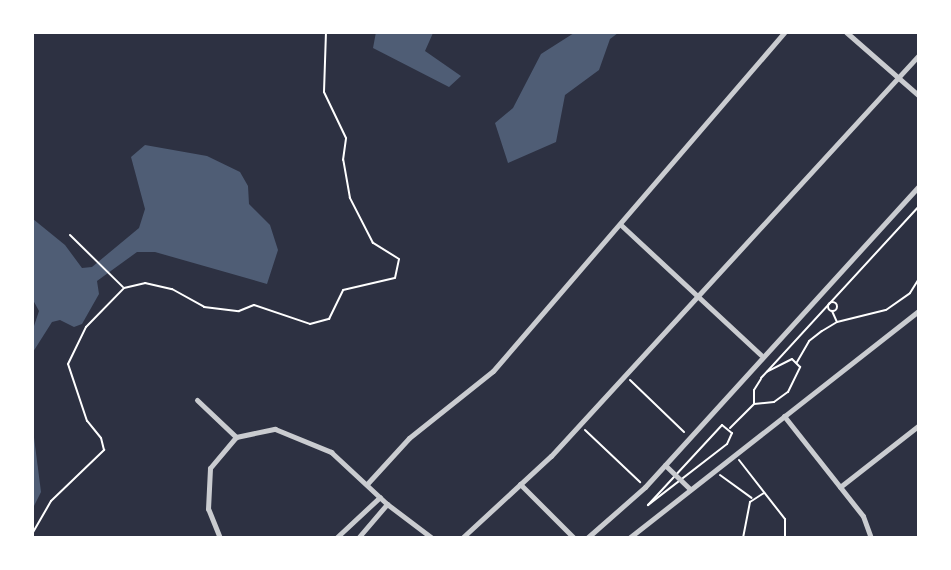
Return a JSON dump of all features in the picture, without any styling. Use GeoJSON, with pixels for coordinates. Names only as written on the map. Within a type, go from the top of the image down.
{"type":"FeatureCollection","features":[{"type":"Feature","properties":{"kind":"street"},"geometry":{"type":"LineString","coordinates":[[367,484],[409,438],[493,371],[621,225],[785,32]]}},
{"type":"Feature","properties":{"kind":"street"},"geometry":{"type":"LineString","coordinates":[[846,32],[918,95]]}},
{"type":"Feature","properties":{"kind":"street"},"geometry":{"type":"LineString","coordinates":[[462,538],[580,425],[918,56]]}},
{"type":"Feature","properties":{"kind":"street"},"geometry":{"type":"LineString","coordinates":[[588,538],[645,487],[761,355],[918,187]]}},
{"type":"Feature","properties":{"kind":"street"},"geometry":{"type":"LineString","coordinates":[[621,225],[761,355]]}},
{"type":"Feature","properties":{"kind":"street"},"geometry":{"type":"LineString","coordinates":[[629,538],[918,311]]}},
{"type":"Feature","properties":{"kind":"street"},"geometry":{"type":"LineString","coordinates":[[197,400],[236,438]]}},
{"type":"Feature","properties":{"kind":"street"},"geometry":{"type":"LineString","coordinates":[[784,416],[863,516],[871,538]]}},
{"type":"Feature","properties":{"kind":"street"},"geometry":{"type":"LineString","coordinates":[[840,487],[918,426]]}},
{"type":"Feature","properties":{"kind":"street"},"geometry":{"type":"LineString","coordinates":[[220,538],[208,509],[206,488],[220,451],[236,438],[275,429],[295,434],[331,452],[387,504],[432,538]]}},
{"type":"Feature","properties":{"kind":"street"},"geometry":{"type":"LineString","coordinates":[[665,465],[690,489]]}},
{"type":"Feature","properties":{"kind":"street"},"geometry":{"type":"LineString","coordinates":[[520,484],[574,538]]}},
{"type":"Feature","properties":{"kind":"street"},"geometry":{"type":"LineString","coordinates":[[336,538],[380,497]]}},
{"type":"Feature","properties":{"kind":"street"},"geometry":{"type":"LineString","coordinates":[[358,538],[387,504]]}},
{"type":"Feature","properties":{"kind":"path"},"geometry":{"type":"LineString","coordinates":[[32,534],[51,501],[104,450],[101,438],[87,421],[68,364],[86,327],[124,288],[141,282],[163,286],[204,306],[232,312],[254,305],[310,324],[329,319],[343,290],[395,278],[400,259],[373,243],[350,198],[343,160],[346,138],[324,92],[326,32]]}},
{"type":"Feature","properties":{"kind":"path"},"geometry":{"type":"LineString","coordinates":[[754,404],[754,390],[761,378],[918,207]]}},
{"type":"Feature","properties":{"kind":"path"},"geometry":{"type":"LineString","coordinates":[[70,235],[106,274],[124,288]]}},
{"type":"Feature","properties":{"kind":"path"},"geometry":{"type":"LineString","coordinates":[[730,428],[715,428],[673,473],[648,505],[727,444],[730,428],[754,404],[774,402],[788,392],[800,372],[798,362],[810,341],[837,322],[886,310],[910,293],[918,280]]}},
{"type":"Feature","properties":{"kind":"path"},"geometry":{"type":"LineString","coordinates":[[828,304],[837,322]]}},
{"type":"Feature","properties":{"kind":"path"},"geometry":{"type":"LineString","coordinates":[[828,304],[836,304],[832,311]]}},
{"type":"Feature","properties":{"kind":"path"},"geometry":{"type":"LineString","coordinates":[[761,378],[780,363],[798,362]]}},
{"type":"Feature","properties":{"kind":"path"},"geometry":{"type":"LineString","coordinates":[[624,375],[690,438]]}},
{"type":"Feature","properties":{"kind":"path"},"geometry":{"type":"LineString","coordinates":[[580,425],[645,487]]}},
{"type":"Feature","properties":{"kind":"path"},"geometry":{"type":"LineString","coordinates":[[735,455],[785,519],[785,538]]}},
{"type":"Feature","properties":{"kind":"path"},"geometry":{"type":"LineString","coordinates":[[713,472],[752,498]]}},
{"type":"Feature","properties":{"kind":"path"},"geometry":{"type":"LineString","coordinates":[[752,498],[764,493]]}},
{"type":"Feature","properties":{"kind":"path"},"geometry":{"type":"LineString","coordinates":[[743,538],[752,498]]}},
{"type":"Feature","properties":{"kind":"water"},"geometry":{"type":"Polygon","coordinates":[[[376,32],[433,33],[425,51],[461,76],[449,87],[373,48],[376,32]]]}},
{"type":"Feature","properties":{"kind":"water"},"geometry":{"type":"Polygon","coordinates":[[[574,33],[618,33],[610,39],[599,70],[565,95],[556,142],[508,163],[495,123],[513,108],[541,54],[574,33]]]}},
{"type":"Feature","properties":{"kind":"water"},"geometry":{"type":"Polygon","coordinates":[[[145,145],[207,156],[240,172],[248,186],[249,204],[270,225],[278,250],[267,284],[155,252],[137,252],[97,281],[99,294],[82,324],[74,327],[60,320],[52,322],[33,352],[33,329],[39,311],[33,300],[33,219],[65,245],[82,268],[92,267],[139,228],[145,209],[131,157],[145,145]]]}},
{"type":"Feature","properties":{"kind":"water"},"geometry":{"type":"Polygon","coordinates":[[[32,422],[41,492],[33,508],[32,508],[32,422]]]}}]}
